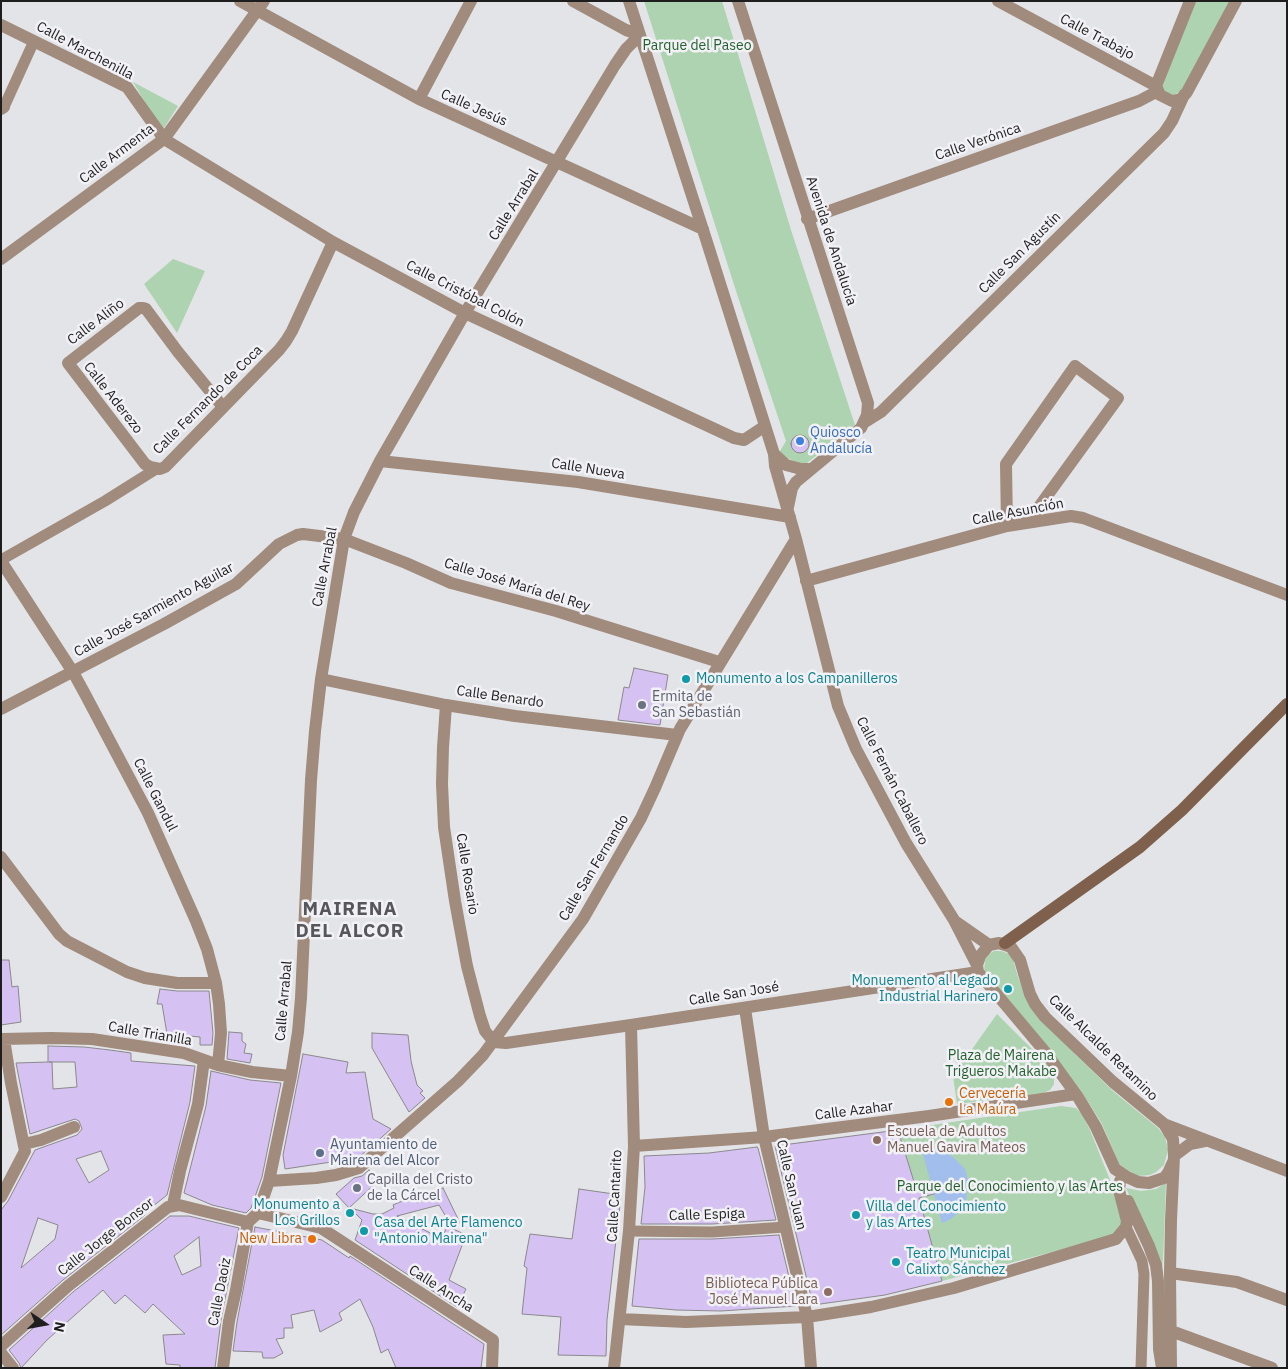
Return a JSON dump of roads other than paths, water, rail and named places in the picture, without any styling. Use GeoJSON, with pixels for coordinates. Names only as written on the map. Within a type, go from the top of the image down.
{"type":"FeatureCollection","features":[{"type":"Feature","properties":{"kind":"main road"},"geometry":{"type":"LineString","coordinates":[[1005,943],[1140,847],[1182,810],[1287,704]]}},
{"type":"Feature","properties":{"kind":"street","name":"Calle Jesús"},"geometry":{"type":"LineString","coordinates":[[240,1],[262,6],[419,100],[703,229]]}},
{"type":"Feature","properties":{"kind":"street"},"geometry":{"type":"LineString","coordinates":[[419,100],[471,1]]}},
{"type":"Feature","properties":{"kind":"street"},"geometry":{"type":"LineString","coordinates":[[573,1],[626,30],[640,35]]}},
{"type":"Feature","properties":{"kind":"street"},"geometry":{"type":"LineString","coordinates":[[629,1],[774,454],[775,466],[789,514]]}},
{"type":"Feature","properties":{"kind":"street","name":"Avenida de Andalucía"},"geometry":{"type":"LineString","coordinates":[[738,1],[807,219],[866,396],[868,410],[865,422]]}},
{"type":"Feature","properties":{"kind":"street","name":"Calle Trabajo"},"geometry":{"type":"LineString","coordinates":[[998,1],[1157,89],[1164,98],[1172,101],[1181,99],[1184,96]]}},
{"type":"Feature","properties":{"kind":"street"},"geometry":{"type":"LineString","coordinates":[[1157,89],[1190,1]]}},
{"type":"Feature","properties":{"kind":"street","name":"Calle San Agustín"},"geometry":{"type":"LineString","coordinates":[[865,422],[884,409],[1164,133],[1236,1]]}},
{"type":"Feature","properties":{"kind":"street","name":"Calle Armenta"},"geometry":{"type":"LineString","coordinates":[[1,259],[164,139],[262,6]]}},
{"type":"Feature","properties":{"kind":"street","name":"Calle Marchenilla"},"geometry":{"type":"LineString","coordinates":[[1,25],[128,87],[164,139]]}},
{"type":"Feature","properties":{"kind":"street","name":"Calle Arrabal"},"geometry":{"type":"LineString","coordinates":[[258,1213],[269,1180],[291,1076],[301,998],[311,780],[321,679],[344,539],[354,512],[380,461],[465,313],[615,65],[640,35]]}},
{"type":"Feature","properties":{"kind":"street"},"geometry":{"type":"LineString","coordinates":[[3,108],[34,41]]}},
{"type":"Feature","properties":{"kind":"street","name":"Calle Verónica"},"geometry":{"type":"LineString","coordinates":[[807,219],[1130,105],[1157,89]]}},
{"type":"Feature","properties":{"kind":"street","name":"Calle Cristóbal Colón"},"geometry":{"type":"LineString","coordinates":[[164,139],[333,242],[465,313],[734,438],[744,440],[765,426]]}},
{"type":"Feature","properties":{"kind":"street","name":"Calle Fernando de Coca"},"geometry":{"type":"LineString","coordinates":[[1,560],[105,501],[156,469],[165,467],[286,341],[333,242]]}},
{"type":"Feature","properties":{"kind":"street","name":"Calle Aliño"},"geometry":{"type":"LineString","coordinates":[[68,363],[139,308],[143,308],[146,309],[223,407]]}},
{"type":"Feature","properties":{"kind":"street","name":"Calle Aderezo"},"geometry":{"type":"LineString","coordinates":[[68,363],[145,464],[156,469]]}},
{"type":"Feature","properties":{"kind":"street"},"geometry":{"type":"LineString","coordinates":[[1007,526],[1006,464],[1075,366],[1118,398],[1028,522]]}},
{"type":"Feature","properties":{"kind":"street"},"geometry":{"type":"LineString","coordinates":[[789,514],[792,488],[801,476],[854,434],[865,422]]}},
{"type":"Feature","properties":{"kind":"street"},"geometry":{"type":"LineString","coordinates":[[774,454],[786,466],[810,469]]}},
{"type":"Feature","properties":{"kind":"street","name":"Calle Nueva"},"geometry":{"type":"LineString","coordinates":[[380,461],[578,482],[789,514]]}},
{"type":"Feature","properties":{"kind":"street","name":"Calle Fernán Caballero"},"geometry":{"type":"LineString","coordinates":[[789,514],[832,684],[848,730],[906,843],[954,920],[978,969]]}},
{"type":"Feature","properties":{"kind":"street","name":"Calle Asunción"},"geometry":{"type":"LineString","coordinates":[[806,581],[1007,526],[1062,516],[1084,518],[1287,595]]}},
{"type":"Feature","properties":{"kind":"street","name":"Calle José Sarmiento Aguilar"},"geometry":{"type":"LineString","coordinates":[[1,709],[236,584],[279,544],[286,540],[303,534],[344,539]]}},
{"type":"Feature","properties":{"kind":"street","name":"Calle José María del Rey"},"geometry":{"type":"LineString","coordinates":[[344,539],[451,583],[556,611],[719,662]]}},
{"type":"Feature","properties":{"kind":"street","name":"Calle San Fernando"},"geometry":{"type":"LineString","coordinates":[[269,1180],[321,1177],[350,1172],[359,1168],[458,1081],[494,1042],[583,919],[641,818],[677,736],[719,662],[796,539]]}},
{"type":"Feature","properties":{"kind":"street","name":"Calle Gandul"},"geometry":{"type":"LineString","coordinates":[[1,560],[73,672],[162,841],[196,921],[207,950],[216,983],[221,1034],[218,1065]]}},
{"type":"Feature","properties":{"kind":"street","name":"Calle Benardo"},"geometry":{"type":"LineString","coordinates":[[321,679],[446,705],[515,716],[677,736]]}},
{"type":"Feature","properties":{"kind":"street","name":"Calle Rosario"},"geometry":{"type":"LineString","coordinates":[[446,705],[442,784],[444,827],[467,966],[485,1031],[494,1042]]}},
{"type":"Feature","properties":{"kind":"street"},"geometry":{"type":"LineString","coordinates":[[1,857],[59,934],[67,941],[127,972],[145,978],[177,983],[216,983]]}},
{"type":"Feature","properties":{"kind":"street"},"geometry":{"type":"LineString","coordinates":[[954,920],[989,945],[1005,943]]}},
{"type":"Feature","properties":{"kind":"street","name":"Calle Alcalde Retamino"},"geometry":{"type":"LineString","coordinates":[[1005,943],[1011,946],[1020,960],[1030,994],[1035,1004],[1045,1016],[1113,1082],[1164,1124],[1173,1139],[1170,1273],[1171,1368]]}},
{"type":"Feature","properties":{"kind":"street"},"geometry":{"type":"LineString","coordinates":[[989,945],[980,956],[978,969],[1046,1053],[1076,1094],[1096,1127],[1149,1246],[1156,1265],[1158,1281],[1159,1349],[1162,1368]]}},
{"type":"Feature","properties":{"kind":"street","name":"Calle San José"},"geometry":{"type":"LineString","coordinates":[[494,1042],[506,1043],[745,1008],[978,969]]}},
{"type":"Feature","properties":{"kind":"street","name":"Calle San Juan"},"geometry":{"type":"LineString","coordinates":[[745,1008],[764,1137],[807,1317],[811,1368]]}},
{"type":"Feature","properties":{"kind":"street","name":"Calle Cantarito"},"geometry":{"type":"LineString","coordinates":[[614,1368],[629,1231],[634,1146],[632,1025]]}},
{"type":"Feature","properties":{"kind":"street"},"geometry":{"type":"LineString","coordinates":[[1,1197],[25,1151],[6,1085],[3,1039]]}},
{"type":"Feature","properties":{"kind":"street","name":"Calle Trianilla"},"geometry":{"type":"LineString","coordinates":[[3,1039],[92,1039],[184,1053],[218,1065],[252,1072],[291,1076]]}},
{"type":"Feature","properties":{"kind":"street"},"geometry":{"type":"LineString","coordinates":[[173,1205],[198,1104],[204,1060]]}},
{"type":"Feature","properties":{"kind":"street","name":"Calle Azahar"},"geometry":{"type":"LineString","coordinates":[[634,1146],[764,1137],[929,1116],[1076,1094]]}},
{"type":"Feature","properties":{"kind":"street"},"geometry":{"type":"LineString","coordinates":[[1164,1124],[1287,1172]]}},
{"type":"Feature","properties":{"kind":"street"},"geometry":{"type":"LineString","coordinates":[[24,1144],[74,1127]]}},
{"type":"Feature","properties":{"kind":"street"},"geometry":{"type":"LineString","coordinates":[[1117,1175],[1138,1182],[1149,1183],[1164,1178],[1174,1159],[1190,1144],[1205,1140]]}},
{"type":"Feature","properties":{"kind":"street"},"geometry":{"type":"LineString","coordinates":[[1117,1175],[1118,1190],[1126,1215],[1126,1227],[1142,1261],[1144,1274],[1141,1368]]}},
{"type":"Feature","properties":{"kind":"street","name":"Calle Jorge Bonsor"},"geometry":{"type":"LineString","coordinates":[[1,1346],[68,1286],[164,1210],[173,1205],[248,1222]]}},
{"type":"Feature","properties":{"kind":"street"},"geometry":{"type":"LineString","coordinates":[[248,1222],[258,1213]]}},
{"type":"Feature","properties":{"kind":"street","name":"Calle Ancha"},"geometry":{"type":"LineString","coordinates":[[258,1213],[321,1228],[493,1340],[492,1368]]}},
{"type":"Feature","properties":{"kind":"street","name":"Calle Daoiz"},"geometry":{"type":"LineString","coordinates":[[225,1364],[229,1321],[248,1222]]}},
{"type":"Feature","properties":{"kind":"street","name":"Calle Espiga"},"geometry":{"type":"LineString","coordinates":[[629,1231],[712,1232],[785,1227]]}},
{"type":"Feature","properties":{"kind":"street"},"geometry":{"type":"LineString","coordinates":[[620,1319],[686,1322],[807,1317],[871,1307],[954,1288],[1116,1239],[1126,1227]]}},
{"type":"Feature","properties":{"kind":"street"},"geometry":{"type":"LineString","coordinates":[[1170,1273],[1237,1282],[1287,1300]]}},
{"type":"Feature","properties":{"kind":"street"},"geometry":{"type":"LineString","coordinates":[[1158,1281],[1164,1293],[1166,1325],[1171,1331],[1247,1363],[1272,1368]]}},
{"type":"Feature","properties":{"kind":"street"},"geometry":{"type":"LineString","coordinates":[[1,1353],[13,1368]]}},
{"type":"Feature","properties":{"kind":"water"},"geometry":{"type":"Polygon","coordinates":[[[931,1149],[942,1151],[952,1156],[965,1169],[968,1180],[966,1201],[960,1211],[951,1219],[942,1223],[922,1151],[931,1149]]]}},
{"type":"Feature","properties":{"kind":"place","name":"Quiosco Andalucía"},"geometry":{"type":"Point","coordinates":[800,441]}},
{"type":"Feature","properties":{"kind":"place","name":"Monumento a los Campanilleros"},"geometry":{"type":"Point","coordinates":[686,679]}},
{"type":"Feature","properties":{"kind":"place","name":"Ermita de San Sebastián"},"geometry":{"type":"Point","coordinates":[642,705]}},
{"type":"Feature","properties":{"kind":"place","name":"Monuemento al Legado Industrial Harinero"},"geometry":{"type":"Point","coordinates":[1008,989]}},
{"type":"Feature","properties":{"kind":"place","name":"Cervecería La Maúra"},"geometry":{"type":"Point","coordinates":[949,1102]}},
{"type":"Feature","properties":{"kind":"place","name":"Escuela de Adultos Manuel Gavira Mateos"},"geometry":{"type":"Point","coordinates":[877,1140]}},
{"type":"Feature","properties":{"kind":"place","name":"Ayuntamiento de Mairena del Alcor"},"geometry":{"type":"Point","coordinates":[320,1153]}},
{"type":"Feature","properties":{"kind":"place","name":"Capilla del Cristo de la Cárcel"},"geometry":{"type":"Point","coordinates":[357,1188]}},
{"type":"Feature","properties":{"kind":"place","name":"Monumento a Los Grillos"},"geometry":{"type":"Point","coordinates":[350,1213]}},
{"type":"Feature","properties":{"kind":"place","name":"Villa del Conocimiento y las Artes"},"geometry":{"type":"Point","coordinates":[856,1215]}},
{"type":"Feature","properties":{"kind":"place","name":"Casa del Arte Flamenco \"Antonio Mairena\""},"geometry":{"type":"Point","coordinates":[364,1231]}},
{"type":"Feature","properties":{"kind":"place","name":"New Libra"},"geometry":{"type":"Point","coordinates":[312,1239]}},
{"type":"Feature","properties":{"kind":"place","name":"Teatro Municipal Calixto Sánchez"},"geometry":{"type":"Point","coordinates":[896,1262]}},
{"type":"Feature","properties":{"kind":"place","name":"Biblioteca Pública José Manuel Lara"},"geometry":{"type":"Point","coordinates":[828,1292]}},
{"type":"Feature","properties":{"kind":"district","name":"MAIRENA DEL ALCOR"},"geometry":{"type":"Point","coordinates":[350,921]}},
{"type":"Feature","properties":{"kind":"park label","name":"Parque del Paseo"},"geometry":{"type":"Point","coordinates":[697,46]}},
{"type":"Feature","properties":{"kind":"park label","name":"Plaza de Mairena Trigueros Makabe"},"geometry":{"type":"Point","coordinates":[1001,1064]}},
{"type":"Feature","properties":{"kind":"park label","name":"Parque del Conocimiento y las Artes"},"geometry":{"type":"Point","coordinates":[1010,1187]}}]}
